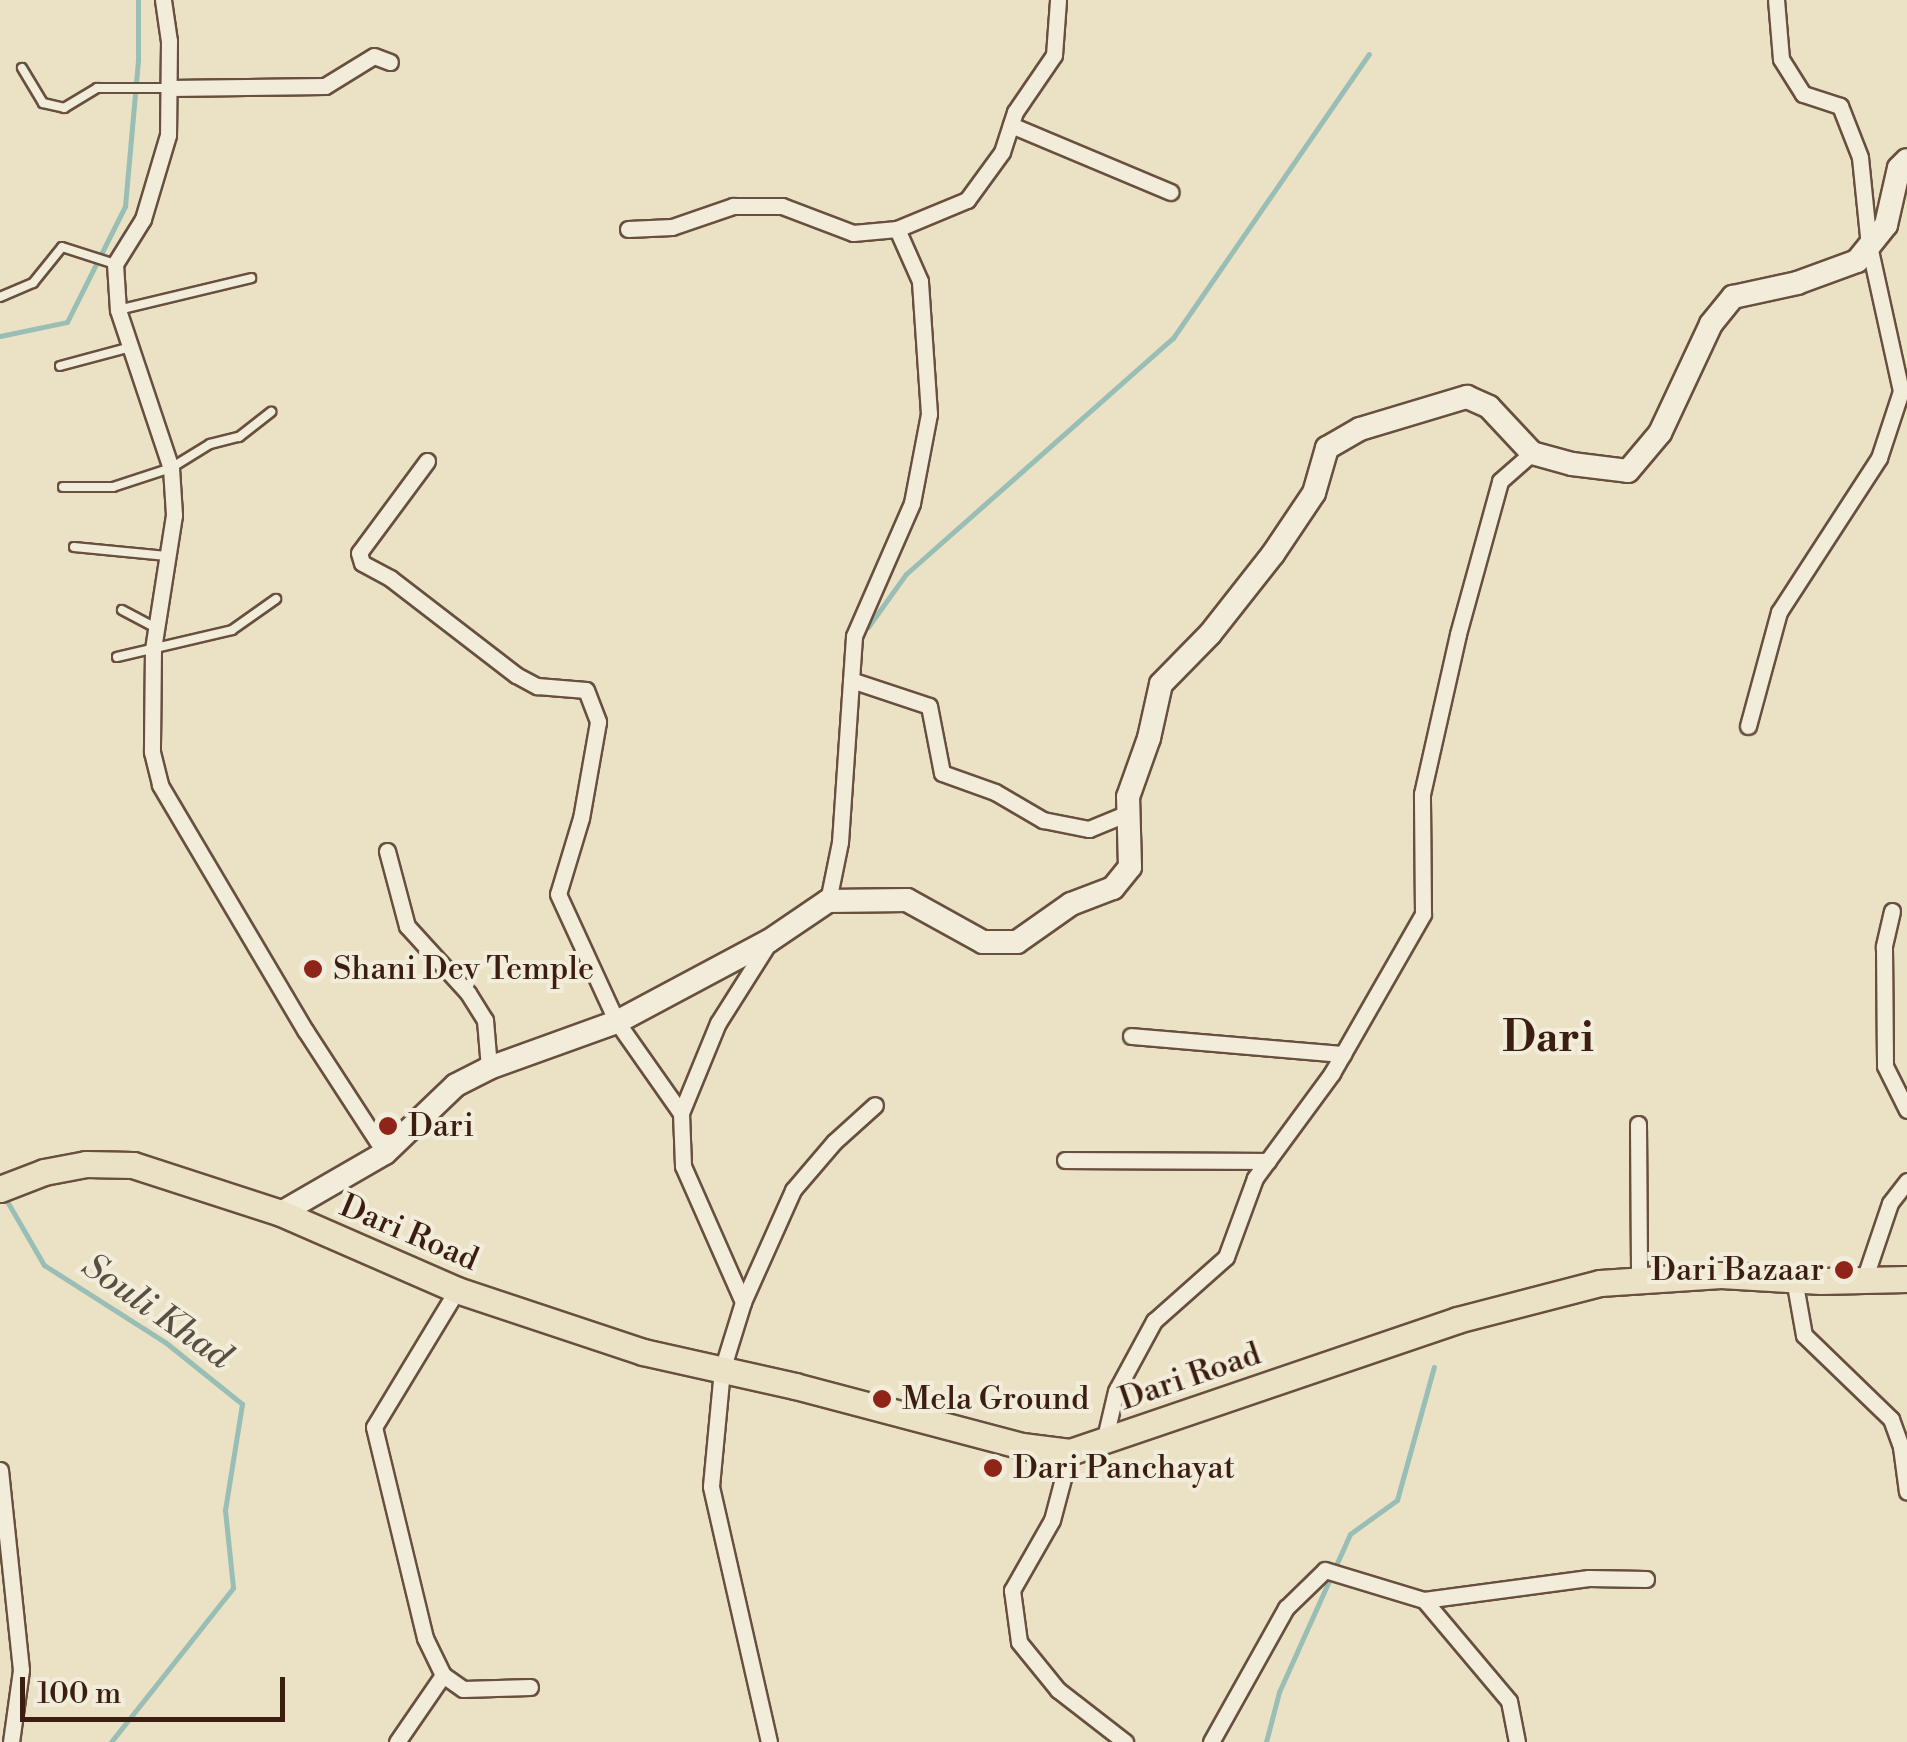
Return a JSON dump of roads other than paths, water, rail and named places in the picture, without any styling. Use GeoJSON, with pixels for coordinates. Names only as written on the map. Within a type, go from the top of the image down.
{"type":"FeatureCollection","features":[{"type":"Feature","properties":{"kind":"main road","name":"Dari Road"},"geometry":{"type":"LineString","coordinates":[[0,1189],[44,1172],[86,1164],[133,1165],[280,1213],[457,1290],[642,1352],[1022,1446],[1070,1452],[1457,1320],[1640,1278],[1721,1275],[1794,1280],[1907,1280]]}},
{"type":"Feature","properties":{"kind":"street"},"geometry":{"type":"LineString","coordinates":[[163,0],[169,41],[168,135],[143,219],[115,264],[118,310],[170,468],[174,514],[153,649],[152,752],[160,786],[305,1030],[385,1153]]}},
{"type":"Feature","properties":{"kind":"street"},"geometry":{"type":"LineString","coordinates":[[628,229],[672,226],[733,206],[782,206],[853,233],[897,229],[968,200],[1002,152],[1010,125],[1054,55],[1058,0]]}},
{"type":"Feature","properties":{"kind":"street"},"geometry":{"type":"LineString","coordinates":[[1748,726],[1779,612],[1879,458],[1901,390],[1869,246],[1860,158],[1840,106],[1802,94],[1781,58],[1776,0]]}},
{"type":"Feature","properties":{"kind":"street"},"geometry":{"type":"LineString","coordinates":[[168,88],[325,86],[374,56],[390,62]]}},
{"type":"Feature","properties":{"kind":"street"},"geometry":{"type":"LineString","coordinates":[[1010,125],[1170,192]]}},
{"type":"Feature","properties":{"kind":"street"},"geometry":{"type":"LineString","coordinates":[[280,1213],[385,1153],[456,1086],[489,1068],[616,1022],[769,942],[828,901],[907,900],[983,942],[1017,942],[1071,904],[1113,888],[1130,867],[1128,797],[1162,684],[1210,634],[1274,554],[1314,493],[1328,448],[1360,429],[1467,398],[1489,407],[1532,452],[1572,464],[1628,471],[1660,433],[1710,324],[1733,297],[1798,283],[1857,260],[1886,225],[1899,168],[1907,160]]}},
{"type":"Feature","properties":{"kind":"street"},"geometry":{"type":"LineString","coordinates":[[828,901],[840,842],[854,636],[912,503],[930,414],[920,281],[897,229]]}},
{"type":"Feature","properties":{"kind":"street"},"geometry":{"type":"LineString","coordinates":[[1104,1442],[1116,1391],[1154,1321],[1226,1257],[1254,1178],[1343,1054],[1423,914],[1422,794],[1458,634],[1500,481],[1532,452]]}},
{"type":"Feature","properties":{"kind":"street"},"geometry":{"type":"LineString","coordinates":[[427,461],[358,553],[362,563],[390,578],[516,675],[538,686],[586,690],[598,722],[580,818],[558,894],[616,1022],[682,1113]]}},
{"type":"Feature","properties":{"kind":"street"},"geometry":{"type":"LineString","coordinates":[[851,680],[928,706],[942,773],[996,792],[1042,820],[1089,829],[1128,813]]}},
{"type":"Feature","properties":{"kind":"street"},"geometry":{"type":"LineString","coordinates":[[387,851],[407,926],[468,993],[485,1020],[489,1068]]}},
{"type":"Feature","properties":{"kind":"street"},"geometry":{"type":"LineString","coordinates":[[1892,911],[1884,947],[1884,1066],[1907,1110]]}},
{"type":"Feature","properties":{"kind":"street"},"geometry":{"type":"LineString","coordinates":[[743,1302],[683,1166],[682,1113],[718,1023],[769,942]]}},
{"type":"Feature","properties":{"kind":"street"},"geometry":{"type":"LineString","coordinates":[[1130,1036],[1343,1054]]}},
{"type":"Feature","properties":{"kind":"street"},"geometry":{"type":"LineString","coordinates":[[769,1742],[710,1486],[722,1370],[743,1302],[794,1190],[834,1142],[875,1105]]}},
{"type":"Feature","properties":{"kind":"street"},"geometry":{"type":"LineString","coordinates":[[1638,1124],[1640,1278]]}},
{"type":"Feature","properties":{"kind":"street"},"geometry":{"type":"LineString","coordinates":[[1065,1160],[1268,1161]]}},
{"type":"Feature","properties":{"kind":"street"},"geometry":{"type":"LineString","coordinates":[[1864,1280],[1890,1203],[1907,1181]]}},
{"type":"Feature","properties":{"kind":"street"},"geometry":{"type":"LineString","coordinates":[[1794,1280],[1804,1335],[1892,1418],[1901,1447],[1907,1492]]}},
{"type":"Feature","properties":{"kind":"street"},"geometry":{"type":"LineString","coordinates":[[457,1290],[374,1427],[425,1638],[443,1675],[463,1689],[530,1687]]}},
{"type":"Feature","properties":{"kind":"street"},"geometry":{"type":"LineString","coordinates":[[1070,1452],[1052,1520],[1012,1590],[1019,1642],[1058,1690],[1126,1742]]}},
{"type":"Feature","properties":{"kind":"street"},"geometry":{"type":"LineString","coordinates":[[0,1470],[21,1670],[11,1742]]}},
{"type":"Feature","properties":{"kind":"street"},"geometry":{"type":"LineString","coordinates":[[1211,1742],[1286,1608],[1325,1570],[1424,1600],[1589,1578],[1646,1579]]}},
{"type":"Feature","properties":{"kind":"street"},"geometry":{"type":"LineString","coordinates":[[1424,1600],[1508,1701],[1517,1742]]}},
{"type":"Feature","properties":{"kind":"street"},"geometry":{"type":"LineString","coordinates":[[398,1742],[443,1675]]}},
{"type":"Feature","properties":{"kind":"lane"},"geometry":{"type":"LineString","coordinates":[[22,68],[43,103],[64,108],[97,88],[168,88]]}},
{"type":"Feature","properties":{"kind":"lane"},"geometry":{"type":"LineString","coordinates":[[0,297],[32,283],[62,248],[115,264]]}},
{"type":"Feature","properties":{"kind":"lane"},"geometry":{"type":"LineString","coordinates":[[118,310],[251,278]]}},
{"type":"Feature","properties":{"kind":"lane"},"geometry":{"type":"LineString","coordinates":[[60,366],[130,348]]}},
{"type":"Feature","properties":{"kind":"lane"},"geometry":{"type":"LineString","coordinates":[[62,487],[114,487],[170,468],[210,444],[238,437],[271,412]]}},
{"type":"Feature","properties":{"kind":"lane"},"geometry":{"type":"LineString","coordinates":[[74,547],[167,556]]}},
{"type":"Feature","properties":{"kind":"lane"},"geometry":{"type":"LineString","coordinates":[[118,657],[232,630],[276,600]]}},
{"type":"Feature","properties":{"kind":"lane"},"geometry":{"type":"LineString","coordinates":[[122,610],[156,628]]}},
{"type":"Feature","properties":{"kind":"waterway"},"geometry":{"type":"LineString","coordinates":[[0,336],[67,322],[125,206],[138,59],[138,0]]}},
{"type":"Feature","properties":{"kind":"waterway"},"geometry":{"type":"LineString","coordinates":[[868,627],[906,574],[1173,338],[1369,54]]}},
{"type":"Feature","properties":{"kind":"waterway","name":"Souli Khad"},"geometry":{"type":"LineString","coordinates":[[4,1196],[44,1265],[165,1342],[242,1404],[225,1510],[233,1588],[111,1742]]}},
{"type":"Feature","properties":{"kind":"waterway"},"geometry":{"type":"LineString","coordinates":[[1266,1742],[1279,1692],[1350,1534],[1397,1500],[1434,1367]]}},
{"type":"Feature","properties":{"kind":"place","name":"Shani Dev Temple"},"geometry":{"type":"Point","coordinates":[313,969]}},
{"type":"Feature","properties":{"kind":"place","name":"Dari"},"geometry":{"type":"Point","coordinates":[388,1126]}},
{"type":"Feature","properties":{"kind":"place","name":"Dari Bazaar"},"geometry":{"type":"Point","coordinates":[1844,1270]}},
{"type":"Feature","properties":{"kind":"place","name":"Mela Ground"},"geometry":{"type":"Point","coordinates":[882,1399]}},
{"type":"Feature","properties":{"kind":"place","name":"Dari Panchayat"},"geometry":{"type":"Point","coordinates":[993,1468]}},
{"type":"Feature","properties":{"kind":"district","name":"Dari"},"geometry":{"type":"Point","coordinates":[1548,1039]}}]}
